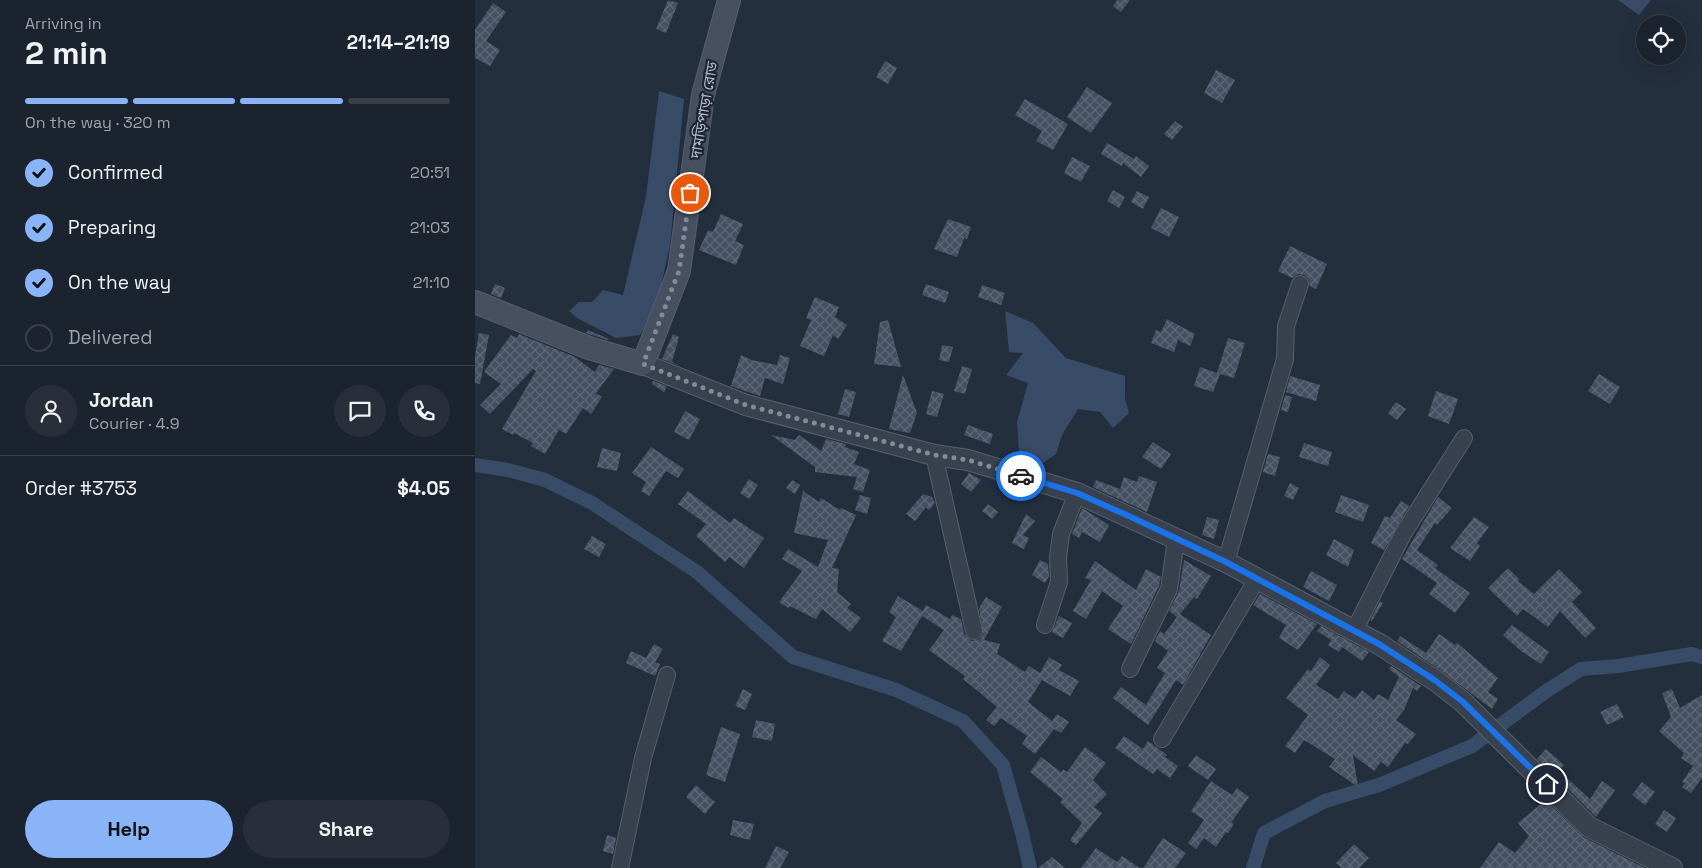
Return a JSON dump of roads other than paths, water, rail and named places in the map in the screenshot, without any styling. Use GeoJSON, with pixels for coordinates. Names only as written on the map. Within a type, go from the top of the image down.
{"type":"FeatureCollection","features":[{"type":"Feature","properties":{"kind":"main road","name":"দামড়িপাড়া রোড"},"geometry":{"type":"LineString","coordinates":[[643,364],[679,271],[703,95],[729,0]]}},
{"type":"Feature","properties":{"kind":"main road"},"geometry":{"type":"LineString","coordinates":[[475,302],[589,348],[643,364]]}},
{"type":"Feature","properties":{"kind":"street"},"geometry":{"type":"LineString","coordinates":[[1226,562],[1285,359],[1286,326],[1301,284]]}},
{"type":"Feature","properties":{"kind":"street"},"geometry":{"type":"LineString","coordinates":[[643,364],[746,405],[935,455],[968,460],[1077,493],[1226,562],[1354,631],[1436,681],[1463,702],[1589,827],[1672,868]]}},
{"type":"Feature","properties":{"kind":"street"},"geometry":{"type":"LineString","coordinates":[[1354,631],[1403,534],[1465,438]]}},
{"type":"Feature","properties":{"kind":"street"},"geometry":{"type":"LineString","coordinates":[[935,455],[974,631]]}},
{"type":"Feature","properties":{"kind":"street"},"geometry":{"type":"LineString","coordinates":[[1045,625],[1059,582],[1058,558],[1061,534],[1077,493]]}},
{"type":"Feature","properties":{"kind":"street"},"geometry":{"type":"LineString","coordinates":[[1130,669],[1169,589],[1176,539]]}},
{"type":"Feature","properties":{"kind":"street"},"geometry":{"type":"LineString","coordinates":[[1162,739],[1257,579]]}},
{"type":"Feature","properties":{"kind":"street"},"geometry":{"type":"LineString","coordinates":[[620,868],[643,758],[667,675]]}},
{"type":"Feature","properties":{"kind":"water"},"geometry":{"type":"Polygon","coordinates":[[[1618,0],[1651,0],[1639,15],[1618,0]]]}},
{"type":"Feature","properties":{"kind":"water"},"geometry":{"type":"Polygon","coordinates":[[[659,91],[684,99],[670,245],[655,312],[640,335],[616,338],[577,318],[569,311],[579,302],[592,302],[603,290],[623,295],[646,197],[659,91]]]}},
{"type":"Feature","properties":{"kind":"water"},"geometry":{"type":"Polygon","coordinates":[[[1005,311],[1033,323],[1066,358],[1125,376],[1125,398],[1129,413],[1113,428],[1100,412],[1078,409],[1062,435],[1056,454],[1040,465],[1019,451],[1017,422],[1028,383],[1006,375],[1023,353],[1009,352],[1005,311]]]}},
{"type":"Feature","properties":{"kind":"waterway"},"geometry":{"type":"LineString","coordinates":[[475,465],[508,470],[545,480],[592,503],[697,572],[793,657],[896,690],[963,721],[1003,765],[1030,868]]}},
{"type":"Feature","properties":{"kind":"waterway"},"geometry":{"type":"LineString","coordinates":[[1253,868],[1264,833],[1325,801],[1379,785],[1472,746],[1545,692],[1581,669],[1618,666],[1692,654],[1702,657]]}}]}
